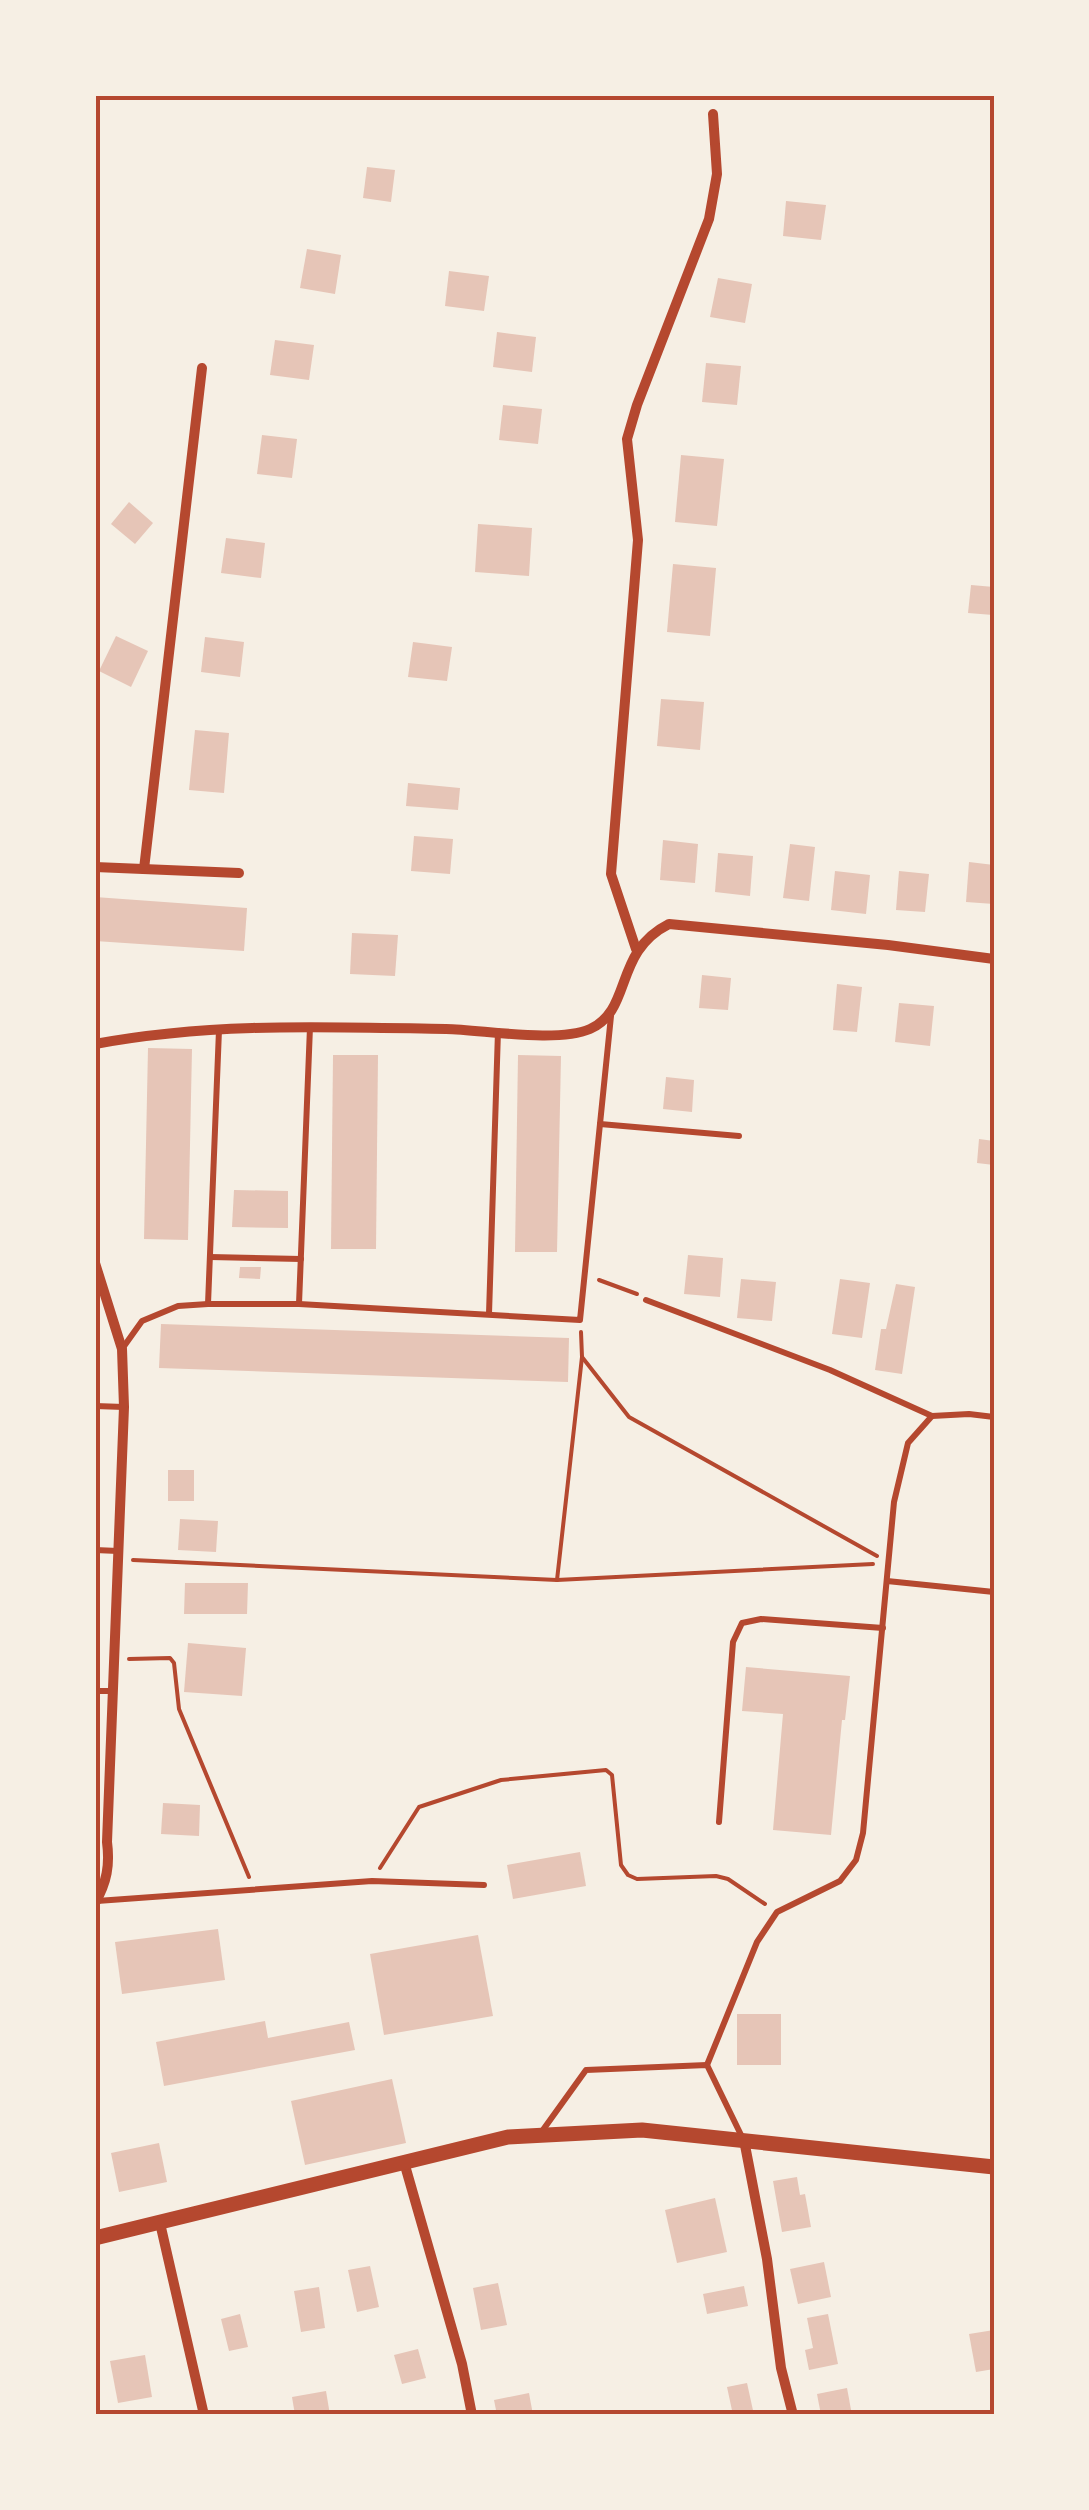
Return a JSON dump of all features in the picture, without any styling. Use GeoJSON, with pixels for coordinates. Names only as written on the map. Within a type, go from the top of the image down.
{"type":"FeatureCollection","features":[{"type":"Feature","properties":{"kind":"street"},"geometry":{"type":"LineString","coordinates":[[636,950],[611,874],[638,540],[627,440],[636,405],[710,219],[717,174],[713,114]]}},
{"type":"Feature","properties":{"kind":"street"},"geometry":{"type":"LineString","coordinates":[[144,869],[202,368]]}},
{"type":"Feature","properties":{"kind":"street"},"geometry":{"type":"LineString","coordinates":[[95,868],[239,874]]}},
{"type":"Feature","properties":{"kind":"street"},"geometry":{"type":"LineString","coordinates":[[95,1044],[219,1027],[498,1030],[556,1036],[590,1029],[611,1016],[636,950],[654,931],[669,924],[994,959]]}},
{"type":"Feature","properties":{"kind":"street"},"geometry":{"type":"LineString","coordinates":[[95,1262],[122,1349],[124,1408],[114,1691],[101,1841],[109,1861],[106,1883],[96,1902]]}},
{"type":"Feature","properties":{"kind":"street"},"geometry":{"type":"LineString","coordinates":[[95,2238],[508,2137],[540,2134],[642,2130],[994,2168]]}},
{"type":"Feature","properties":{"kind":"street"},"geometry":{"type":"LineString","coordinates":[[744,2140],[792,2415]]}},
{"type":"Feature","properties":{"kind":"street"},"geometry":{"type":"LineString","coordinates":[[404,2162],[462,2364],[472,2415]]}},
{"type":"Feature","properties":{"kind":"street"},"geometry":{"type":"LineString","coordinates":[[160,2223],[204,2415]]}},
{"type":"Feature","properties":{"kind":"lane"},"geometry":{"type":"LineString","coordinates":[[122,1349],[142,1321],[178,1306],[208,1304],[299,1304],[580,1320],[611,1016]]}},
{"type":"Feature","properties":{"kind":"lane"},"geometry":{"type":"LineString","coordinates":[[299,1304],[310,1026]]}},
{"type":"Feature","properties":{"kind":"lane"},"geometry":{"type":"LineString","coordinates":[[208,1304],[219,1027]]}},
{"type":"Feature","properties":{"kind":"lane"},"geometry":{"type":"LineString","coordinates":[[489,1314],[498,1030]]}},
{"type":"Feature","properties":{"kind":"lane"},"geometry":{"type":"LineString","coordinates":[[600,1124],[739,1136]]}},
{"type":"Feature","properties":{"kind":"lane"},"geometry":{"type":"LineString","coordinates":[[210,1257],[301,1259]]}},
{"type":"Feature","properties":{"kind":"lane"},"geometry":{"type":"LineString","coordinates":[[646,1300],[830,1370],[932,1416],[994,1417]]}},
{"type":"Feature","properties":{"kind":"lane"},"geometry":{"type":"LineString","coordinates":[[95,1406],[124,1408]]}},
{"type":"Feature","properties":{"kind":"lane"},"geometry":{"type":"LineString","coordinates":[[744,2140],[708,2065],[757,1942],[777,1912],[840,1881],[856,1860],[864,1833],[894,1502],[908,1443],[932,1416]]}},
{"type":"Feature","properties":{"kind":"lane"},"geometry":{"type":"LineString","coordinates":[[95,1550],[119,1555]]}},
{"type":"Feature","properties":{"kind":"lane"},"geometry":{"type":"LineString","coordinates":[[887,1580],[994,1592]]}},
{"type":"Feature","properties":{"kind":"lane"},"geometry":{"type":"LineString","coordinates":[[719,1822],[733,1642],[742,1624],[760,1619],[882,1628]]}},
{"type":"Feature","properties":{"kind":"lane"},"geometry":{"type":"LineString","coordinates":[[95,1690],[114,1691]]}},
{"type":"Feature","properties":{"kind":"lane"},"geometry":{"type":"LineString","coordinates":[[96,1902],[372,1881],[484,1885]]}},
{"type":"Feature","properties":{"kind":"lane"},"geometry":{"type":"LineString","coordinates":[[540,2134],[586,2070],[708,2065]]}},
{"type":"Feature","properties":{"kind":"path"},"geometry":{"type":"LineString","coordinates":[[584,1276],[619,1286],[646,1300]]}},
{"type":"Feature","properties":{"kind":"path"},"geometry":{"type":"LineString","coordinates":[[557,1580],[582,1357],[580,1320]]}},
{"type":"Feature","properties":{"kind":"path"},"geometry":{"type":"LineString","coordinates":[[582,1357],[629,1416],[889,1563]]}},
{"type":"Feature","properties":{"kind":"path"},"geometry":{"type":"LineString","coordinates":[[119,1555],[557,1580],[889,1563]]}},
{"type":"Feature","properties":{"kind":"path"},"geometry":{"type":"LineString","coordinates":[[115,1659],[170,1658],[174,1663],[179,1709],[254,1891]]}},
{"type":"Feature","properties":{"kind":"path"},"geometry":{"type":"LineString","coordinates":[[372,1881],[419,1806],[500,1780],[606,1770],[612,1775],[621,1865],[628,1875],[637,1879],[716,1876],[728,1879],[777,1912]]}},
{"type":"Feature","properties":{"kind":"building"},"geometry":{"type":"Polygon","coordinates":[[[367,167],[395,170],[391,202],[363,198],[367,167]]]}},
{"type":"Feature","properties":{"kind":"building"},"geometry":{"type":"Polygon","coordinates":[[[786,201],[826,205],[821,240],[783,236],[786,201]]]}},
{"type":"Feature","properties":{"kind":"building"},"geometry":{"type":"Polygon","coordinates":[[[307,249],[341,255],[335,294],[300,288],[307,249]]]}},
{"type":"Feature","properties":{"kind":"building"},"geometry":{"type":"Polygon","coordinates":[[[449,271],[489,276],[484,311],[445,306],[449,271]]]}},
{"type":"Feature","properties":{"kind":"building"},"geometry":{"type":"Polygon","coordinates":[[[718,278],[752,284],[745,323],[710,317],[718,278]]]}},
{"type":"Feature","properties":{"kind":"building"},"geometry":{"type":"Polygon","coordinates":[[[497,332],[536,337],[532,372],[493,367],[497,332]]]}},
{"type":"Feature","properties":{"kind":"building"},"geometry":{"type":"Polygon","coordinates":[[[275,340],[314,345],[309,380],[270,375],[275,340]]]}},
{"type":"Feature","properties":{"kind":"building"},"geometry":{"type":"Polygon","coordinates":[[[706,363],[741,366],[737,405],[702,402],[706,363]]]}},
{"type":"Feature","properties":{"kind":"building"},"geometry":{"type":"Polygon","coordinates":[[[503,405],[542,409],[538,444],[499,440],[503,405]]]}},
{"type":"Feature","properties":{"kind":"building"},"geometry":{"type":"Polygon","coordinates":[[[262,435],[297,439],[292,478],[257,474],[262,435]]]}},
{"type":"Feature","properties":{"kind":"building"},"geometry":{"type":"Polygon","coordinates":[[[681,455],[724,459],[717,526],[675,522],[681,455]]]}},
{"type":"Feature","properties":{"kind":"building"},"geometry":{"type":"Polygon","coordinates":[[[129,502],[153,523],[135,544],[111,524],[129,502]]]}},
{"type":"Feature","properties":{"kind":"building"},"geometry":{"type":"Polygon","coordinates":[[[478,524],[532,528],[529,576],[475,572],[478,524]]]}},
{"type":"Feature","properties":{"kind":"building"},"geometry":{"type":"Polygon","coordinates":[[[226,538],[265,543],[261,578],[221,573],[226,538]]]}},
{"type":"Feature","properties":{"kind":"building"},"geometry":{"type":"Polygon","coordinates":[[[673,564],[716,568],[710,636],[667,632],[673,564]]]}},
{"type":"Feature","properties":{"kind":"building"},"geometry":{"type":"Polygon","coordinates":[[[971,585],[994,587],[993,615],[968,613],[971,585]]]}},
{"type":"Feature","properties":{"kind":"building"},"geometry":{"type":"Polygon","coordinates":[[[116,636],[148,651],[131,687],[99,671],[116,636]]]}},
{"type":"Feature","properties":{"kind":"building"},"geometry":{"type":"Polygon","coordinates":[[[205,637],[244,642],[240,677],[201,672],[205,637]]]}},
{"type":"Feature","properties":{"kind":"building"},"geometry":{"type":"Polygon","coordinates":[[[413,642],[452,647],[447,681],[408,677],[413,642]]]}},
{"type":"Feature","properties":{"kind":"building"},"geometry":{"type":"Polygon","coordinates":[[[661,699],[704,702],[700,750],[657,746],[661,699]]]}},
{"type":"Feature","properties":{"kind":"building"},"geometry":{"type":"Polygon","coordinates":[[[195,730],[229,733],[224,793],[189,790],[195,730]]]}},
{"type":"Feature","properties":{"kind":"building"},"geometry":{"type":"Polygon","coordinates":[[[408,783],[460,788],[458,810],[406,806],[408,783]]]}},
{"type":"Feature","properties":{"kind":"building"},"geometry":{"type":"Polygon","coordinates":[[[414,836],[453,839],[450,874],[411,871],[414,836]]]}},
{"type":"Feature","properties":{"kind":"building"},"geometry":{"type":"Polygon","coordinates":[[[663,840],[698,844],[695,883],[660,880],[663,840]]]}},
{"type":"Feature","properties":{"kind":"building"},"geometry":{"type":"Polygon","coordinates":[[[790,844],[815,847],[809,901],[783,898],[790,844]]]}},
{"type":"Feature","properties":{"kind":"building"},"geometry":{"type":"Polygon","coordinates":[[[718,853],[753,856],[750,896],[715,892],[718,853]]]}},
{"type":"Feature","properties":{"kind":"building"},"geometry":{"type":"Polygon","coordinates":[[[969,862],[994,865],[994,904],[966,902],[969,862]]]}},
{"type":"Feature","properties":{"kind":"building"},"geometry":{"type":"Polygon","coordinates":[[[835,871],[870,875],[866,914],[831,910],[835,871]]]}},
{"type":"Feature","properties":{"kind":"building"},"geometry":{"type":"Polygon","coordinates":[[[899,871],[929,874],[925,912],[896,910],[899,871]]]}},
{"type":"Feature","properties":{"kind":"building"},"geometry":{"type":"Polygon","coordinates":[[[95,897],[247,908],[244,951],[95,941],[95,897]]]}},
{"type":"Feature","properties":{"kind":"building"},"geometry":{"type":"Polygon","coordinates":[[[352,933],[398,935],[395,976],[350,974],[352,933]]]}},
{"type":"Feature","properties":{"kind":"building"},"geometry":{"type":"Polygon","coordinates":[[[702,975],[731,978],[728,1010],[699,1008],[702,975]]]}},
{"type":"Feature","properties":{"kind":"building"},"geometry":{"type":"Polygon","coordinates":[[[837,984],[862,987],[857,1032],[833,1030],[837,984]]]}},
{"type":"Feature","properties":{"kind":"building"},"geometry":{"type":"Polygon","coordinates":[[[899,1003],[934,1006],[930,1046],[895,1042],[899,1003]]]}},
{"type":"Feature","properties":{"kind":"building"},"geometry":{"type":"Polygon","coordinates":[[[148,1048],[192,1049],[188,1240],[144,1239],[148,1048]]]}},
{"type":"Feature","properties":{"kind":"building"},"geometry":{"type":"Polygon","coordinates":[[[333,1055],[378,1055],[376,1249],[331,1249],[333,1055]]]}},
{"type":"Feature","properties":{"kind":"building"},"geometry":{"type":"Polygon","coordinates":[[[518,1055],[561,1056],[557,1252],[515,1252],[518,1055]]]}},
{"type":"Feature","properties":{"kind":"building"},"geometry":{"type":"Polygon","coordinates":[[[666,1077],[694,1080],[692,1112],[663,1109],[666,1077]]]}},
{"type":"Feature","properties":{"kind":"building"},"geometry":{"type":"Polygon","coordinates":[[[979,1139],[994,1141],[994,1165],[977,1163],[979,1139]]]}},
{"type":"Feature","properties":{"kind":"building"},"geometry":{"type":"Polygon","coordinates":[[[234,1190],[288,1191],[288,1228],[232,1227],[234,1190]]]}},
{"type":"Feature","properties":{"kind":"building"},"geometry":{"type":"Polygon","coordinates":[[[688,1255],[723,1258],[720,1297],[684,1294],[688,1255]]]}},
{"type":"Feature","properties":{"kind":"building"},"geometry":{"type":"Polygon","coordinates":[[[240,1267],[261,1267],[260,1279],[239,1278],[240,1267]]]}},
{"type":"Feature","properties":{"kind":"building"},"geometry":{"type":"Polygon","coordinates":[[[741,1279],[776,1282],[772,1321],[737,1318],[741,1279]]]}},
{"type":"Feature","properties":{"kind":"building"},"geometry":{"type":"Polygon","coordinates":[[[840,1279],[870,1283],[862,1338],[832,1334],[840,1279]]]}},
{"type":"Feature","properties":{"kind":"building"},"geometry":{"type":"Polygon","coordinates":[[[896,1284],[915,1287],[902,1374],[875,1370],[881,1329],[886,1329],[896,1284]]]}},
{"type":"Feature","properties":{"kind":"building"},"geometry":{"type":"Polygon","coordinates":[[[161,1324],[569,1338],[568,1382],[159,1368],[161,1324]]]}},
{"type":"Feature","properties":{"kind":"building"},"geometry":{"type":"Polygon","coordinates":[[[168,1470],[194,1470],[194,1501],[168,1501],[168,1470]]]}},
{"type":"Feature","properties":{"kind":"building"},"geometry":{"type":"Polygon","coordinates":[[[180,1519],[218,1521],[216,1552],[178,1550],[180,1519]]]}},
{"type":"Feature","properties":{"kind":"building"},"geometry":{"type":"Polygon","coordinates":[[[185,1583],[248,1583],[247,1614],[184,1614],[185,1583]]]}},
{"type":"Feature","properties":{"kind":"building"},"geometry":{"type":"Polygon","coordinates":[[[188,1643],[246,1648],[242,1696],[184,1692],[188,1643]]]}},
{"type":"Feature","properties":{"kind":"building"},"geometry":{"type":"Polygon","coordinates":[[[746,1667],[850,1676],[831,1835],[773,1830],[783,1714],[742,1711],[746,1667]]]}},
{"type":"Feature","properties":{"kind":"building"},"geometry":{"type":"Polygon","coordinates":[[[163,1803],[200,1805],[199,1836],[161,1834],[163,1803]]]}},
{"type":"Feature","properties":{"kind":"building"},"geometry":{"type":"Polygon","coordinates":[[[580,1852],[586,1886],[513,1899],[507,1865],[580,1852]]]}},
{"type":"Feature","properties":{"kind":"building"},"geometry":{"type":"Polygon","coordinates":[[[218,1929],[225,1980],[122,1994],[115,1942],[218,1929]]]}},
{"type":"Feature","properties":{"kind":"building"},"geometry":{"type":"Polygon","coordinates":[[[478,1935],[493,2016],[384,2035],[370,1954],[478,1935]]]}},
{"type":"Feature","properties":{"kind":"building"},"geometry":{"type":"Polygon","coordinates":[[[737,2014],[781,2014],[781,2065],[737,2065],[737,2014]]]}},
{"type":"Feature","properties":{"kind":"building"},"geometry":{"type":"Polygon","coordinates":[[[265,2021],[268,2038],[349,2022],[355,2050],[164,2086],[156,2042],[265,2021]]]}},
{"type":"Feature","properties":{"kind":"building"},"geometry":{"type":"Polygon","coordinates":[[[392,2079],[406,2143],[305,2165],[291,2101],[392,2079]]]}},
{"type":"Feature","properties":{"kind":"building"},"geometry":{"type":"Polygon","coordinates":[[[159,2143],[167,2182],[119,2192],[111,2153],[159,2143]]]}},
{"type":"Feature","properties":{"kind":"building"},"geometry":{"type":"Polygon","coordinates":[[[797,2177],[800,2195],[805,2194],[811,2227],[782,2232],[773,2181],[797,2177]]]}},
{"type":"Feature","properties":{"kind":"building"},"geometry":{"type":"Polygon","coordinates":[[[715,2198],[727,2252],[677,2263],[665,2210],[715,2198]]]}},
{"type":"Feature","properties":{"kind":"building"},"geometry":{"type":"Polygon","coordinates":[[[824,2262],[831,2297],[798,2304],[790,2269],[824,2262]]]}},
{"type":"Feature","properties":{"kind":"building"},"geometry":{"type":"Polygon","coordinates":[[[370,2266],[379,2307],[357,2312],[348,2270],[370,2266]]]}},
{"type":"Feature","properties":{"kind":"building"},"geometry":{"type":"Polygon","coordinates":[[[498,2283],[507,2325],[481,2330],[473,2288],[498,2283]]]}},
{"type":"Feature","properties":{"kind":"building"},"geometry":{"type":"Polygon","coordinates":[[[744,2286],[748,2306],[707,2314],[703,2294],[744,2286]]]}},
{"type":"Feature","properties":{"kind":"building"},"geometry":{"type":"Polygon","coordinates":[[[319,2287],[325,2328],[301,2332],[294,2291],[319,2287]]]}},
{"type":"Feature","properties":{"kind":"building"},"geometry":{"type":"Polygon","coordinates":[[[240,2314],[248,2347],[229,2351],[221,2319],[240,2314]]]}},
{"type":"Feature","properties":{"kind":"building"},"geometry":{"type":"Polygon","coordinates":[[[828,2314],[838,2364],[809,2370],[805,2350],[813,2348],[807,2318],[828,2314]]]}},
{"type":"Feature","properties":{"kind":"building"},"geometry":{"type":"Polygon","coordinates":[[[994,2330],[994,2369],[976,2372],[969,2334],[994,2330]]]}},
{"type":"Feature","properties":{"kind":"building"},"geometry":{"type":"Polygon","coordinates":[[[418,2349],[426,2378],[402,2384],[394,2355],[418,2349]]]}},
{"type":"Feature","properties":{"kind":"building"},"geometry":{"type":"Polygon","coordinates":[[[145,2355],[152,2397],[118,2403],[110,2361],[145,2355]]]}},
{"type":"Feature","properties":{"kind":"building"},"geometry":{"type":"Polygon","coordinates":[[[747,2383],[754,2415],[733,2415],[727,2387],[747,2383]]]}},
{"type":"Feature","properties":{"kind":"building"},"geometry":{"type":"Polygon","coordinates":[[[847,2388],[852,2415],[821,2415],[817,2394],[847,2388]]]}},
{"type":"Feature","properties":{"kind":"building"},"geometry":{"type":"Polygon","coordinates":[[[326,2391],[330,2415],[295,2415],[292,2397],[326,2391]]]}},
{"type":"Feature","properties":{"kind":"building"},"geometry":{"type":"Polygon","coordinates":[[[529,2393],[533,2415],[497,2415],[494,2400],[529,2393]]]}}]}
